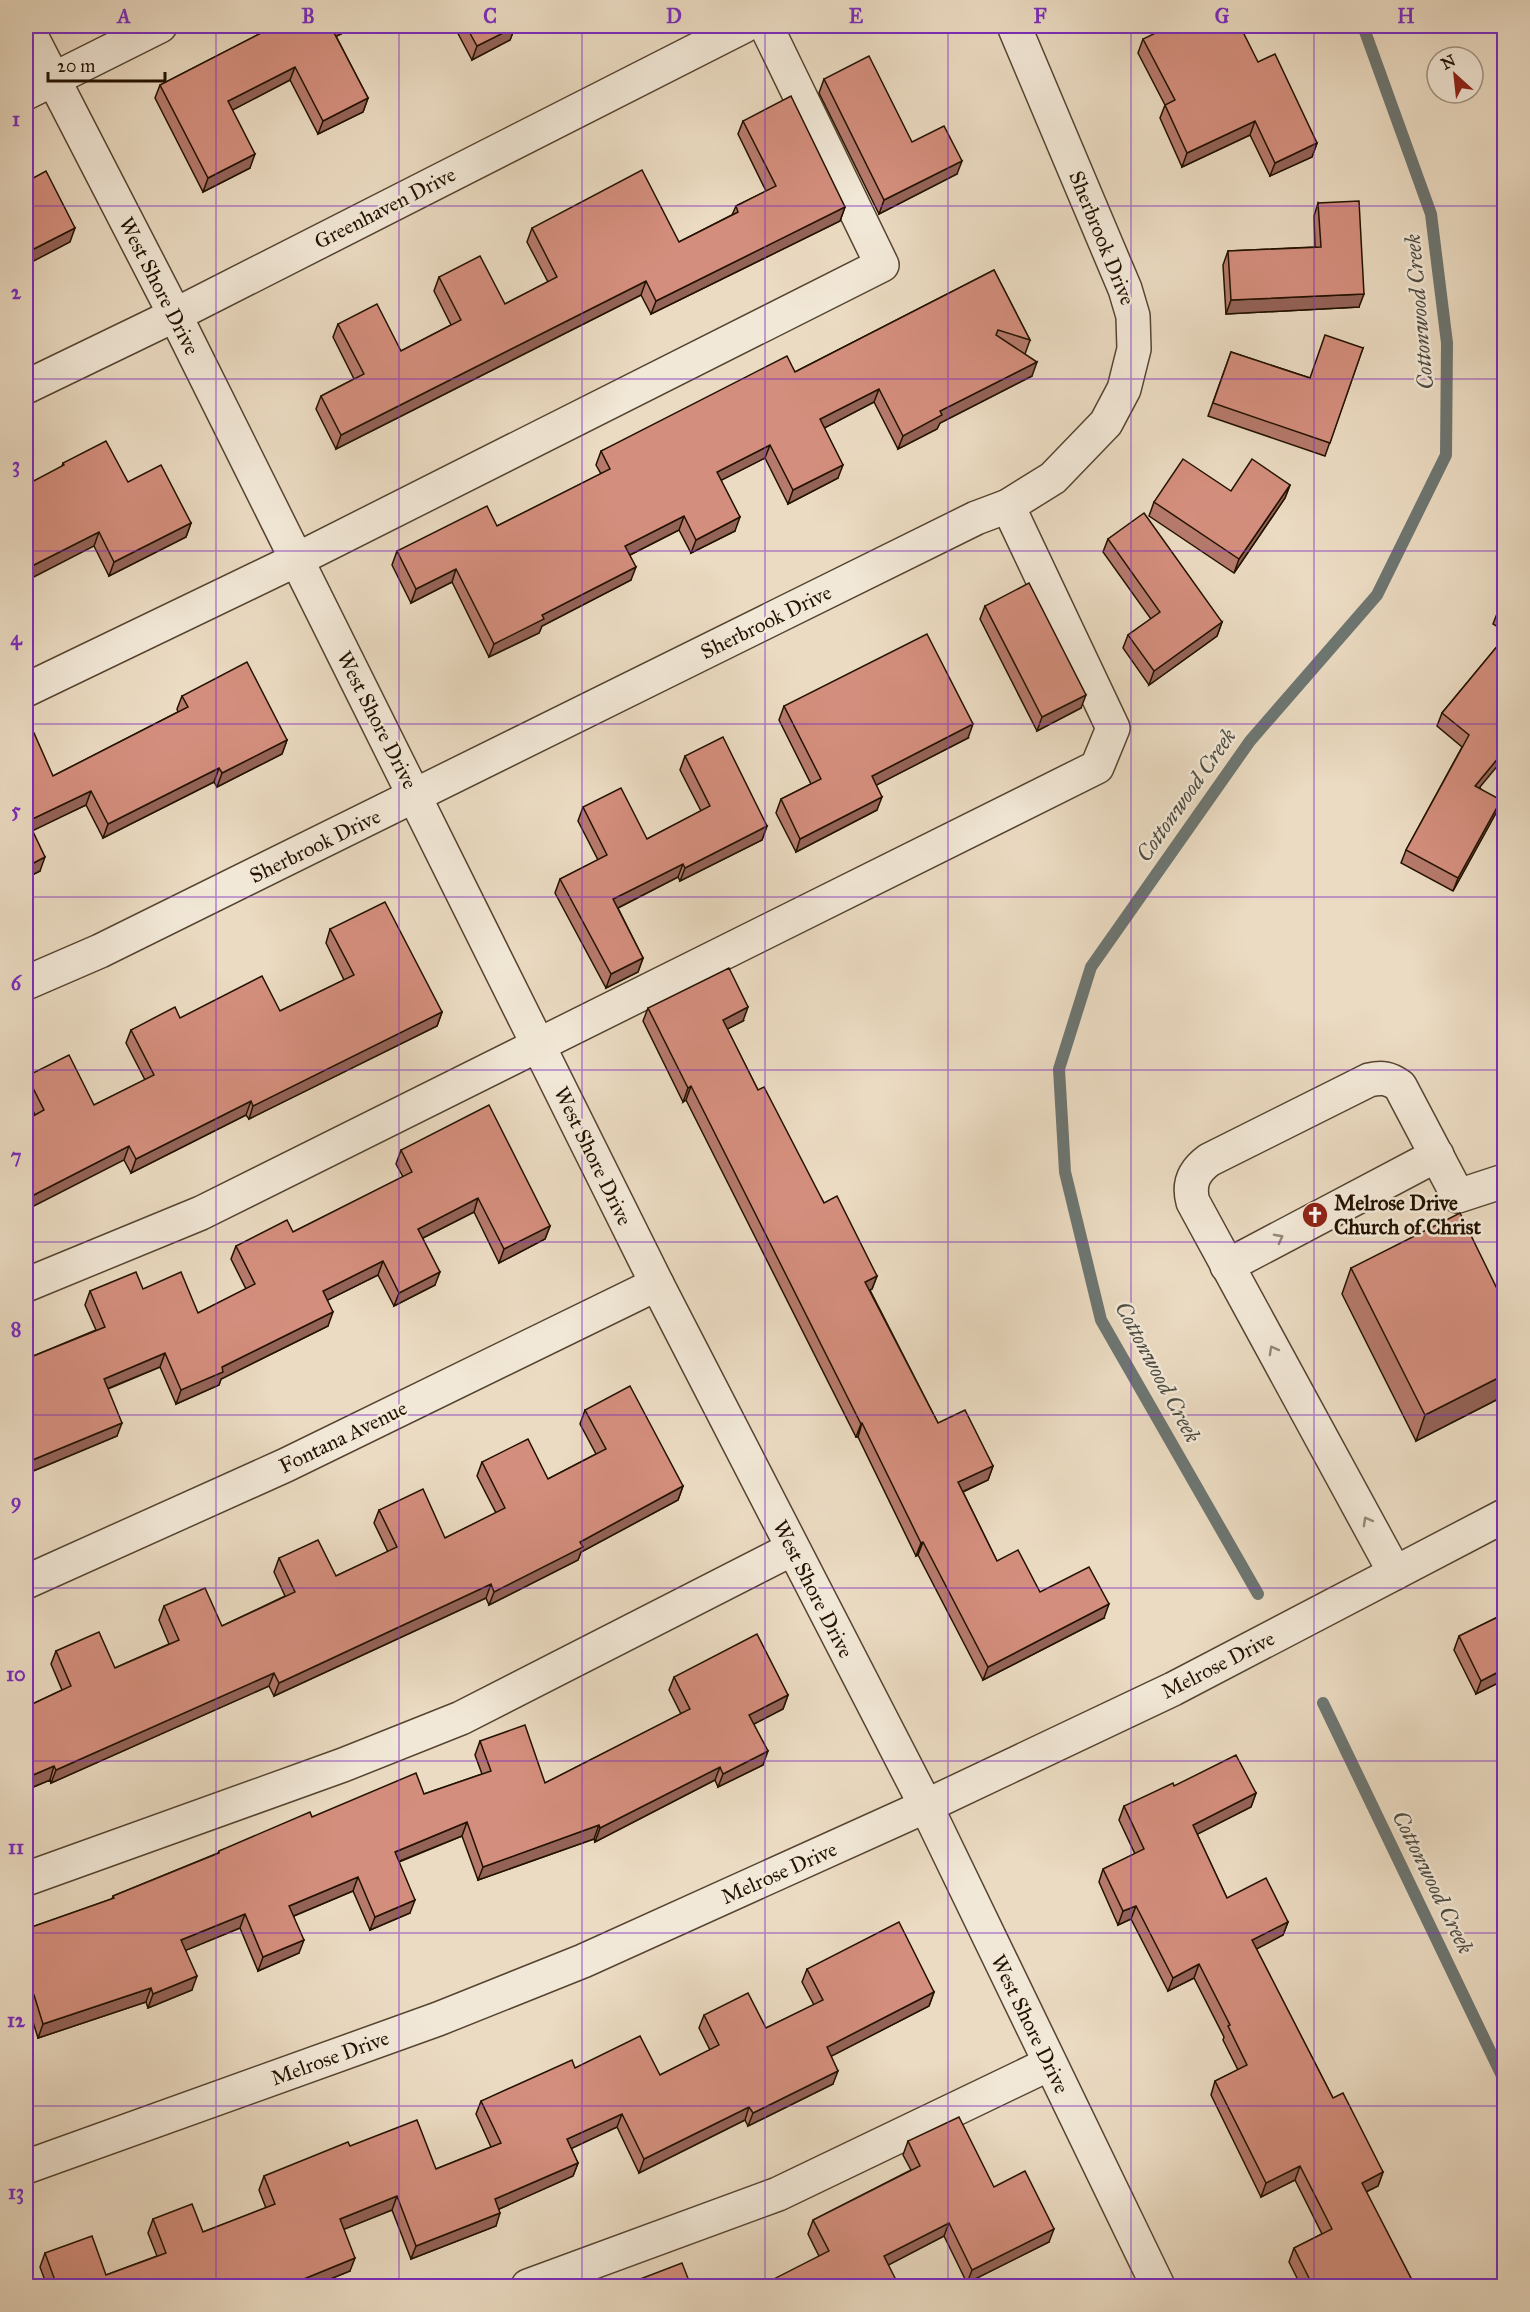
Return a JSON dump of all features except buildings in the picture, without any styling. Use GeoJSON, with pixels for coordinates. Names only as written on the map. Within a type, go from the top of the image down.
{"type":"FeatureCollection","features":[{"type":"Feature","properties":{"kind":"street","name":"West Shore Drive"},"geometry":{"type":"LineString","coordinates":[[26,26],[39,86],[175,315],[657,1284],[926,1806],[1158,2286]]}},
{"type":"Feature","properties":{"kind":"street"},"geometry":{"type":"LineString","coordinates":[[39,86],[159,26]]}},
{"type":"Feature","properties":{"kind":"street","name":"Greenhaven Drive"},"geometry":{"type":"LineString","coordinates":[[26,387],[175,315],[744,26]]}},
{"type":"Feature","properties":{"kind":"street"},"geometry":{"type":"LineString","coordinates":[[26,690],[297,560],[882,265],[766,26]]}},
{"type":"Feature","properties":{"kind":"street","name":"Sherbrook Drive"},"geometry":{"type":"LineString","coordinates":[[26,983],[100,951],[976,518],[1008,506],[1053,478],[1106,423],[1124,389],[1134,349],[1133,316],[1125,289],[1014,26]]}},
{"type":"Feature","properties":{"kind":"street"},"geometry":{"type":"LineString","coordinates":[[26,1286],[201,1213],[1097,767],[1113,728],[1008,506]]}},
{"type":"Feature","properties":{"kind":"street"},"geometry":{"type":"LineString","coordinates":[[1395,1573],[1193,1202],[1190,1191],[1193,1178],[1200,1167],[1209,1160],[1369,1080],[1380,1078],[1391,1079],[1400,1086],[1458,1196],[1504,1181]]}},
{"type":"Feature","properties":{"kind":"street"},"geometry":{"type":"LineString","coordinates":[[1227,1266],[1437,1155]]}},
{"type":"Feature","properties":{"kind":"street","name":"Fontana Avenue"},"geometry":{"type":"LineString","coordinates":[[26,1582],[286,1466],[657,1284]]}},
{"type":"Feature","properties":{"kind":"street","name":"Melrose Drive"},"geometry":{"type":"LineString","coordinates":[[26,2167],[438,2019],[584,1961],[926,1806],[1173,1689],[1504,1516]]}},
{"type":"Feature","properties":{"kind":"street"},"geometry":{"type":"LineString","coordinates":[[26,1879],[343,1765],[461,1718],[792,1549]]}},
{"type":"Feature","properties":{"kind":"street"},"geometry":{"type":"LineString","coordinates":[[528,2286],[778,2194],[1049,2064]]}},
{"type":"Feature","properties":{"kind":"waterway","name":"Cottonwood Creek"},"geometry":{"type":"LineString","coordinates":[[1258,1594],[1101,1320],[1065,1172],[1059,1069],[1091,967],[1250,741],[1377,595],[1446,455],[1447,343],[1431,214],[1363,26]]}},
{"type":"Feature","properties":{"kind":"waterway","name":"Cottonwood Creek"},"geometry":{"type":"LineString","coordinates":[[1323,1703],[1504,2080]]}},
{"type":"Feature","properties":{"kind":"place","name":"Melrose Drive Church of Christ"},"geometry":{"type":"Point","coordinates":[1315,1215]}}]}
